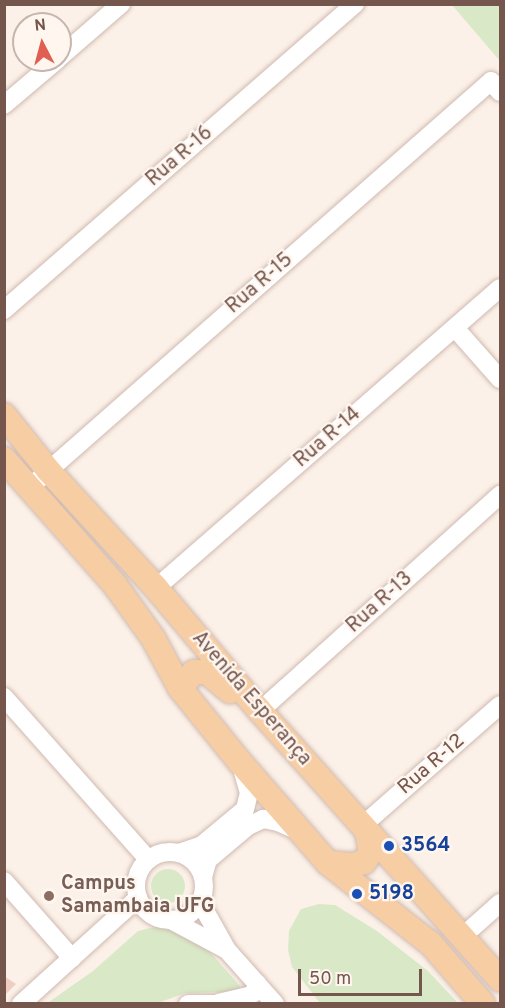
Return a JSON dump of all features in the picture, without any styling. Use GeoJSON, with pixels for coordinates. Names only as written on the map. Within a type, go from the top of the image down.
{"type":"FeatureCollection","features":[{"type":"Feature","properties":{"kind":"main road","name":"Avenida Esperança"},"geometry":{"type":"LineString","coordinates":[[4,415],[48,470],[156,588],[260,711],[501,979]]}},
{"type":"Feature","properties":{"kind":"main road","name":"Avenida Esperança"},"geometry":{"type":"LineString","coordinates":[[4,459],[115,585],[153,638],[180,688],[239,761],[328,863],[431,944],[483,1004]]}},
{"type":"Feature","properties":{"kind":"main road"},"geometry":{"type":"LineString","coordinates":[[180,688],[194,672],[207,672],[260,711]]}},
{"type":"Feature","properties":{"kind":"main road"},"geometry":{"type":"LineString","coordinates":[[328,863],[352,865],[364,862],[371,852],[365,828]]}},
{"type":"Feature","properties":{"kind":"street"},"geometry":{"type":"LineString","coordinates":[[72,47],[121,4]]}},
{"type":"Feature","properties":{"kind":"street","name":"Rua R-16"},"geometry":{"type":"LineString","coordinates":[[4,310],[354,4]]}},
{"type":"Feature","properties":{"kind":"street"},"geometry":{"type":"LineString","coordinates":[[4,105],[43,72]]}},
{"type":"Feature","properties":{"kind":"street","name":"Rua R-15"},"geometry":{"type":"LineString","coordinates":[[29,488],[496,87]]}},
{"type":"Feature","properties":{"kind":"street","name":"Rua R-14"},"geometry":{"type":"LineString","coordinates":[[156,588],[501,288]]}},
{"type":"Feature","properties":{"kind":"street"},"geometry":{"type":"LineString","coordinates":[[455,328],[501,379]]}},
{"type":"Feature","properties":{"kind":"street","name":"Rua R-13"},"geometry":{"type":"LineString","coordinates":[[260,711],[501,495]]}},
{"type":"Feature","properties":{"kind":"street"},"geometry":{"type":"LineString","coordinates":[[4,697],[148,859]]}},
{"type":"Feature","properties":{"kind":"street","name":"Rua R-12"},"geometry":{"type":"LineString","coordinates":[[365,828],[501,705]]}},
{"type":"Feature","properties":{"kind":"street"},"geometry":{"type":"LineString","coordinates":[[227,950],[171,920],[153,916],[138,898],[137,875],[148,859],[163,852],[179,853],[202,845],[245,809],[249,793],[239,761]]}},
{"type":"Feature","properties":{"kind":"street"},"geometry":{"type":"LineString","coordinates":[[171,920],[190,913],[200,902],[204,887],[203,876],[208,860],[248,826],[264,819],[278,822],[305,834]]}},
{"type":"Feature","properties":{"kind":"street"},"geometry":{"type":"LineString","coordinates":[[179,853],[194,862],[203,876]]}},
{"type":"Feature","properties":{"kind":"street"},"geometry":{"type":"LineString","coordinates":[[4,881],[72,958]]}},
{"type":"Feature","properties":{"kind":"street"},"geometry":{"type":"LineString","coordinates":[[21,1004],[138,898]]}},
{"type":"Feature","properties":{"kind":"street"},"geometry":{"type":"LineString","coordinates":[[200,902],[227,950],[275,1004]]}},
{"type":"Feature","properties":{"kind":"street"},"geometry":{"type":"LineString","coordinates":[[463,936],[501,903]]}},
{"type":"Feature","properties":{"kind":"street"},"geometry":{"type":"LineString","coordinates":[[188,1004],[221,1003],[249,996],[255,992],[257,983]]}},
{"type":"Feature","properties":{"kind":"green space"},"geometry":{"type":"Polygon","coordinates":[[[452,5],[500,5],[500,61],[452,5]]]}},
{"type":"Feature","properties":{"kind":"green space"},"geometry":{"type":"Polygon","coordinates":[[[168,869],[180,874],[185,886],[180,898],[168,903],[156,898],[151,886],[156,874],[168,869]]]}},
{"type":"Feature","properties":{"kind":"green space"},"geometry":{"type":"Polygon","coordinates":[[[319,904],[335,905],[377,931],[428,971],[458,1003],[320,1003],[292,967],[288,950],[289,931],[301,909],[319,904]]]}},
{"type":"Feature","properties":{"kind":"green space"},"geometry":{"type":"Polygon","coordinates":[[[154,927],[172,929],[209,951],[240,986],[240,989],[230,992],[185,993],[158,1003],[46,1004],[93,971],[138,931],[154,927]]]}},
{"type":"Feature","properties":{"kind":"building"},"geometry":{"type":"Polygon","coordinates":[[[4,976],[16,984],[4,996],[4,976]]]}},
{"type":"Feature","properties":{"kind":"place","name":"3564"},"geometry":{"type":"Point","coordinates":[389,846]}},
{"type":"Feature","properties":{"kind":"place","name":"5198"},"geometry":{"type":"Point","coordinates":[357,894]}},
{"type":"Feature","properties":{"kind":"place","name":"Campus Samambaia UFG"},"geometry":{"type":"Point","coordinates":[49,896]}}]}
